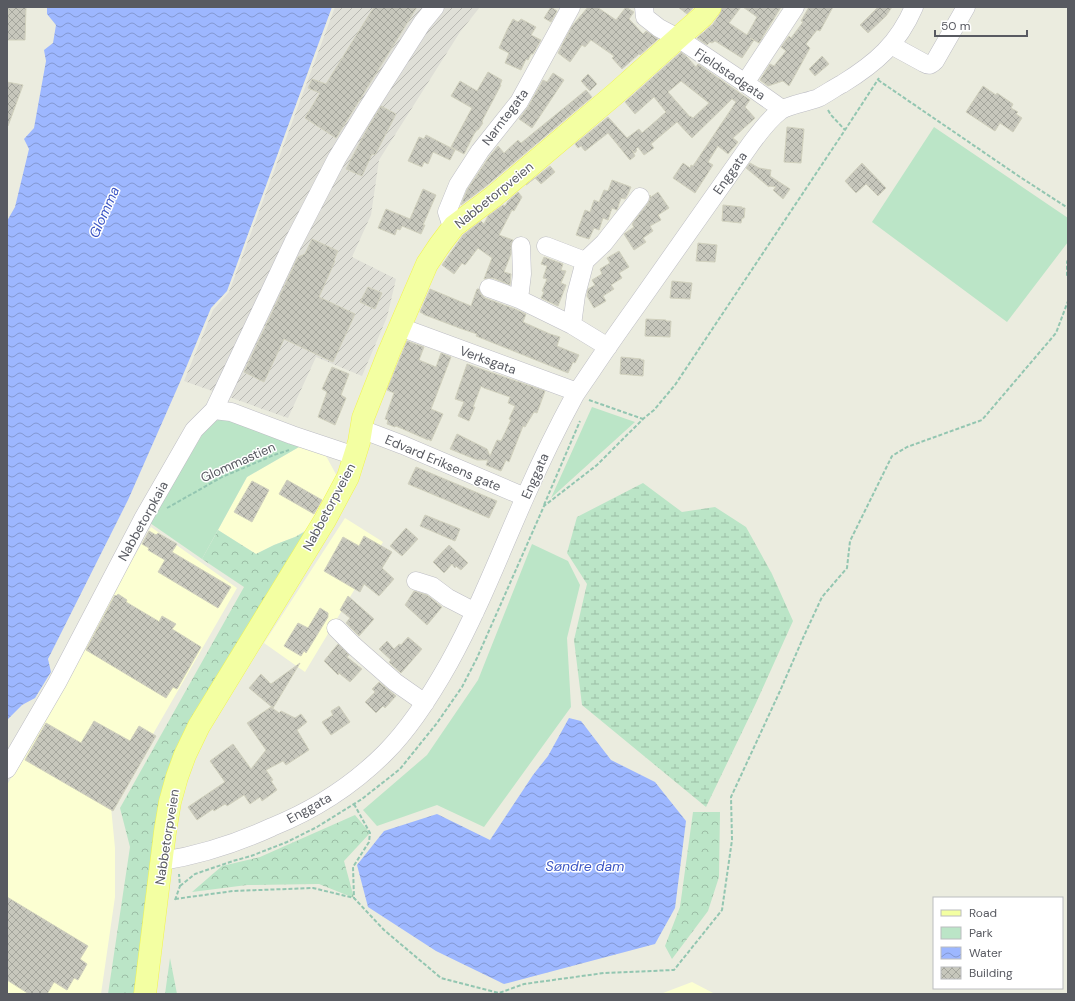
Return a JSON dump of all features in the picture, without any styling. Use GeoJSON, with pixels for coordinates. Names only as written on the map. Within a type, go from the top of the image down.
{"type":"FeatureCollection","features":[{"type":"Feature","properties":{"kind":"main road","name":"Nabbetorpveien"},"geometry":{"type":"LineString","coordinates":[[146,994],[165,832],[170,802],[177,777],[199,726],[325,520],[348,477],[359,442],[363,418],[389,352],[427,264],[454,226],[492,197],[614,95],[702,16],[710,7]]}},
{"type":"Feature","properties":{"kind":"street","name":"Nabbetorpkaia"},"geometry":{"type":"LineString","coordinates":[[7,769],[57,683],[144,517],[194,430],[214,410],[293,243],[337,158],[422,23],[435,7]]}},
{"type":"Feature","properties":{"kind":"street","name":"Narntegata"},"geometry":{"type":"LineString","coordinates":[[454,226],[450,221],[447,212],[458,185],[480,151],[519,102],[571,7]]}},
{"type":"Feature","properties":{"kind":"street"},"geometry":{"type":"LineString","coordinates":[[644,7],[645,16],[659,28],[678,38]]}},
{"type":"Feature","properties":{"kind":"street"},"geometry":{"type":"LineString","coordinates":[[745,83],[795,7]]}},
{"type":"Feature","properties":{"kind":"street","name":"Enggata"},"geometry":{"type":"LineString","coordinates":[[162,861],[230,844],[292,819],[343,789],[367,770],[405,731],[425,703],[454,653],[475,612],[552,438],[577,392],[750,145],[771,119],[782,109],[819,98],[860,72],[877,59],[891,45],[904,28],[914,7]]}},
{"type":"Feature","properties":{"kind":"street"},"geometry":{"type":"LineString","coordinates":[[891,45],[926,65],[932,64],[936,61],[966,7]]}},
{"type":"Feature","properties":{"kind":"street","name":"Fjeldstadgata"},"geometry":{"type":"LineString","coordinates":[[678,38],[782,109]]}},
{"type":"Feature","properties":{"kind":"street"},"geometry":{"type":"LineString","coordinates":[[572,325],[576,295],[585,261],[604,243],[640,197]]}},
{"type":"Feature","properties":{"kind":"street"},"geometry":{"type":"LineString","coordinates":[[519,299],[522,274],[521,246]]}},
{"type":"Feature","properties":{"kind":"street"},"geometry":{"type":"LineString","coordinates":[[546,246],[585,261]]}},
{"type":"Feature","properties":{"kind":"street"},"geometry":{"type":"LineString","coordinates":[[488,288],[519,299],[572,325],[608,347]]}},
{"type":"Feature","properties":{"kind":"street","name":"Verksgata"},"geometry":{"type":"LineString","coordinates":[[400,327],[577,392]]}},
{"type":"Feature","properties":{"kind":"street"},"geometry":{"type":"LineString","coordinates":[[214,410],[231,412],[292,435],[355,456]]}},
{"type":"Feature","properties":{"kind":"street","name":"Edvard Eriksens gate"},"geometry":{"type":"LineString","coordinates":[[361,429],[403,444],[525,497]]}},
{"type":"Feature","properties":{"kind":"street"},"geometry":{"type":"LineString","coordinates":[[416,581],[432,586],[448,598],[475,612]]}},
{"type":"Feature","properties":{"kind":"street"},"geometry":{"type":"LineString","coordinates":[[336,628],[395,682],[425,703]]}},
{"type":"Feature","properties":{"kind":"path"},"geometry":{"type":"LineString","coordinates":[[860,72],[878,80],[1068,208]]}},
{"type":"Feature","properties":{"kind":"path"},"geometry":{"type":"LineString","coordinates":[[544,506],[597,465],[654,410],[675,385],[846,130],[881,74]]}},
{"type":"Feature","properties":{"kind":"path"},"geometry":{"type":"LineString","coordinates":[[819,98],[831,115],[846,130]]}},
{"type":"Feature","properties":{"kind":"path"},"geometry":{"type":"LineString","coordinates":[[1068,260],[1068,277]]}},
{"type":"Feature","properties":{"kind":"path"},"geometry":{"type":"LineString","coordinates":[[175,899],[233,891],[313,888],[354,898],[384,930],[441,978],[499,993],[524,984],[604,973],[674,970],[722,910],[732,840],[730,797],[822,597],[847,568],[850,540],[892,456],[907,447],[982,420],[1056,333],[1068,301]]}},
{"type":"Feature","properties":{"kind":"path"},"geometry":{"type":"LineString","coordinates":[[577,392],[587,399],[643,419]]}},
{"type":"Feature","properties":{"kind":"path"},"geometry":{"type":"LineString","coordinates":[[180,886],[195,874],[251,856],[287,842],[317,827],[362,799],[400,769],[437,723],[462,687],[477,658],[580,420]]}},
{"type":"Feature","properties":{"kind":"path","name":"Glommastien"},"geometry":{"type":"LineString","coordinates":[[144,517],[162,512],[222,476],[274,455],[295,448],[318,444]]}},
{"type":"Feature","properties":{"kind":"path"},"geometry":{"type":"LineString","coordinates":[[354,804],[370,833],[369,842],[353,867],[354,898]]}},
{"type":"Feature","properties":{"kind":"shaded area"},"geometry":{"type":"Polygon","coordinates":[[[335,7],[480,7],[460,32],[379,160],[371,215],[352,257],[396,279],[387,317],[362,376],[316,357],[288,418],[184,381],[213,310],[229,292],[335,7]]]}},
{"type":"Feature","properties":{"kind":"shaded area"},"geometry":{"type":"Polygon","coordinates":[[[299,447],[326,456],[338,478],[314,525],[295,537],[256,554],[218,530],[247,477],[299,447]]]}},
{"type":"Feature","properties":{"kind":"shaded area"},"geometry":{"type":"Polygon","coordinates":[[[345,518],[383,542],[305,672],[264,643],[345,518]]]}},
{"type":"Feature","properties":{"kind":"shaded area"},"geometry":{"type":"Polygon","coordinates":[[[151,527],[237,588],[111,807],[115,848],[115,897],[101,994],[7,994],[7,785],[151,527]]]}},
{"type":"Feature","properties":{"kind":"shaded area"},"geometry":{"type":"Polygon","coordinates":[[[692,982],[715,994],[662,994],[663,993],[692,982]]]}},
{"type":"Feature","properties":{"kind":"green space"},"geometry":{"type":"Polygon","coordinates":[[[934,127],[1068,218],[1068,242],[1007,322],[872,222],[934,127]]]}},
{"type":"Feature","properties":{"kind":"green space"},"geometry":{"type":"Polygon","coordinates":[[[592,407],[635,422],[551,498],[592,407]]]}},
{"type":"Feature","properties":{"kind":"green space"},"geometry":{"type":"Polygon","coordinates":[[[225,418],[299,447],[247,477],[202,559],[150,523],[209,423],[225,418]]]}},
{"type":"Feature","properties":{"kind":"green space"},"geometry":{"type":"Polygon","coordinates":[[[643,483],[682,512],[715,507],[746,527],[772,574],[793,621],[756,703],[706,807],[582,705],[574,640],[587,584],[567,553],[577,517],[643,483]]]}},
{"type":"Feature","properties":{"kind":"green space"},"geometry":{"type":"Polygon","coordinates":[[[315,526],[168,783],[155,824],[152,866],[136,994],[108,994],[130,847],[120,808],[244,587],[202,559],[218,530],[256,554],[295,537],[315,526]]]}},
{"type":"Feature","properties":{"kind":"green space"},"geometry":{"type":"Polygon","coordinates":[[[532,544],[568,561],[580,585],[567,638],[571,707],[484,827],[437,805],[377,826],[363,810],[427,755],[478,680],[532,544]]]}},
{"type":"Feature","properties":{"kind":"green space"},"geometry":{"type":"Polygon","coordinates":[[[693,812],[720,812],[719,877],[708,911],[672,959],[665,946],[680,907],[693,812]]]}},
{"type":"Feature","properties":{"kind":"green space"},"geometry":{"type":"Polygon","coordinates":[[[355,815],[370,833],[344,861],[354,898],[319,884],[247,885],[192,892],[222,866],[260,857],[355,815]]]}},
{"type":"Feature","properties":{"kind":"green space"},"geometry":{"type":"Polygon","coordinates":[[[170,958],[177,994],[165,994],[170,958]]]}},
{"type":"Feature","properties":{"kind":"water","name":"Glomma"},"geometry":{"type":"Polygon","coordinates":[[[47,7],[332,7],[227,291],[211,308],[128,500],[48,659],[51,672],[35,698],[22,705],[7,720],[7,221],[15,207],[29,149],[24,139],[34,128],[46,61],[44,50],[53,43],[56,25],[47,14],[47,7]]]}},
{"type":"Feature","properties":{"kind":"water","name":"Søndre dam"},"geometry":{"type":"Polygon","coordinates":[[[569,718],[581,721],[611,760],[655,782],[686,821],[675,908],[655,944],[504,984],[436,951],[368,907],[357,865],[384,831],[437,814],[490,840],[533,775],[548,756],[569,718]]]}},
{"type":"Feature","properties":{"kind":"building"},"geometry":{"type":"Polygon","coordinates":[[[9,7],[26,7],[25,40],[7,40],[9,7]]]}},
{"type":"Feature","properties":{"kind":"building"},"geometry":{"type":"Polygon","coordinates":[[[374,7],[417,7],[336,138],[305,118],[320,93],[308,88],[312,79],[326,84],[374,7]]]}},
{"type":"Feature","properties":{"kind":"building"},"geometry":{"type":"Polygon","coordinates":[[[551,7],[557,11],[551,22],[544,18],[551,7]]]}},
{"type":"Feature","properties":{"kind":"building"},"geometry":{"type":"Polygon","coordinates":[[[588,7],[597,7],[616,20],[626,7],[634,12],[629,19],[643,34],[646,31],[658,39],[622,69],[612,58],[614,56],[591,40],[585,47],[582,45],[570,62],[558,53],[572,26],[588,7]]]}},
{"type":"Feature","properties":{"kind":"building"},"geometry":{"type":"Polygon","coordinates":[[[678,7],[694,7],[687,14],[678,7]]]}},
{"type":"Feature","properties":{"kind":"building"},"geometry":{"type":"Polygon","coordinates":[[[722,7],[741,7],[729,23],[747,35],[757,17],[743,7],[781,7],[759,43],[754,40],[742,58],[715,41],[712,43],[710,42],[707,45],[697,38],[713,24],[720,14],[722,7]]]}},
{"type":"Feature","properties":{"kind":"building"},"geometry":{"type":"Polygon","coordinates":[[[809,7],[833,7],[820,31],[817,30],[806,44],[810,48],[789,86],[783,81],[768,86],[760,80],[770,64],[774,66],[786,51],[781,47],[789,36],[791,38],[803,22],[801,21],[809,7]]]}},
{"type":"Feature","properties":{"kind":"building"},"geometry":{"type":"Polygon","coordinates":[[[878,7],[892,7],[886,16],[868,33],[860,25],[878,7]]]}},
{"type":"Feature","properties":{"kind":"building"},"geometry":{"type":"Polygon","coordinates":[[[513,19],[518,22],[521,19],[536,27],[531,35],[541,40],[533,54],[531,54],[528,60],[526,59],[521,70],[505,63],[509,53],[499,48],[513,19]]]}},
{"type":"Feature","properties":{"kind":"building"},"geometry":{"type":"Polygon","coordinates":[[[681,52],[696,67],[698,64],[750,100],[745,107],[755,118],[733,138],[738,142],[728,154],[718,146],[708,162],[713,165],[695,193],[673,178],[683,163],[690,168],[691,165],[693,166],[736,102],[732,99],[692,138],[677,122],[651,144],[654,148],[644,155],[638,147],[635,153],[632,150],[635,156],[630,160],[608,133],[585,151],[581,146],[578,148],[575,144],[608,117],[627,138],[639,129],[642,133],[666,112],[654,97],[635,114],[625,102],[681,52]],[[681,81],[668,92],[690,117],[693,118],[709,103],[681,81]]]}},
{"type":"Feature","properties":{"kind":"building"},"geometry":{"type":"Polygon","coordinates":[[[822,56],[829,64],[815,76],[809,69],[822,56]]]}},
{"type":"Feature","properties":{"kind":"building"},"geometry":{"type":"Polygon","coordinates":[[[488,72],[502,80],[501,85],[483,119],[483,123],[474,134],[464,154],[451,147],[472,108],[451,96],[460,81],[477,91],[488,72]]]}},
{"type":"Feature","properties":{"kind":"building"},"geometry":{"type":"Polygon","coordinates":[[[553,73],[564,80],[532,128],[519,119],[528,107],[543,80],[547,82],[553,73]]]}},
{"type":"Feature","properties":{"kind":"building"},"geometry":{"type":"Polygon","coordinates":[[[588,74],[597,84],[590,91],[581,81],[588,74]]]}},
{"type":"Feature","properties":{"kind":"building"},"geometry":{"type":"Polygon","coordinates":[[[7,82],[23,85],[8,126],[7,125],[7,82]]]}},
{"type":"Feature","properties":{"kind":"building"},"geometry":{"type":"Polygon","coordinates":[[[983,86],[996,95],[997,93],[1013,104],[1011,108],[1018,112],[1016,114],[1022,118],[1013,132],[1000,123],[995,131],[966,112],[983,86]]]}},
{"type":"Feature","properties":{"kind":"building"},"geometry":{"type":"Polygon","coordinates":[[[586,90],[592,97],[485,187],[461,205],[467,190],[498,146],[504,153],[518,140],[521,143],[586,90]]]}},
{"type":"Feature","properties":{"kind":"building"},"geometry":{"type":"Polygon","coordinates":[[[381,106],[396,114],[375,155],[372,154],[362,176],[346,169],[381,106]]]}},
{"type":"Feature","properties":{"kind":"building"},"geometry":{"type":"Polygon","coordinates":[[[787,127],[804,129],[801,163],[784,162],[787,127]]]}},
{"type":"Feature","properties":{"kind":"building"},"geometry":{"type":"Polygon","coordinates":[[[426,135],[455,150],[450,160],[433,152],[428,164],[424,162],[422,167],[408,161],[419,137],[424,139],[426,135]]]}},
{"type":"Feature","properties":{"kind":"building"},"geometry":{"type":"Polygon","coordinates":[[[750,163],[759,168],[771,170],[770,176],[790,189],[783,199],[773,190],[776,187],[769,187],[746,168],[750,163]]]}},
{"type":"Feature","properties":{"kind":"building"},"geometry":{"type":"Polygon","coordinates":[[[862,163],[886,188],[878,196],[866,184],[856,193],[845,181],[862,163]]]}},
{"type":"Feature","properties":{"kind":"building"},"geometry":{"type":"Polygon","coordinates":[[[550,166],[555,172],[541,184],[535,178],[526,185],[550,166]]]}},
{"type":"Feature","properties":{"kind":"building"},"geometry":{"type":"Polygon","coordinates":[[[612,180],[631,187],[627,196],[625,199],[621,198],[617,210],[612,208],[608,220],[603,218],[599,230],[594,228],[589,239],[576,235],[585,210],[590,212],[594,200],[599,202],[604,190],[608,191],[612,180]]]}},
{"type":"Feature","properties":{"kind":"building"},"geometry":{"type":"Polygon","coordinates":[[[423,189],[436,195],[423,225],[425,225],[421,234],[402,226],[400,230],[397,229],[395,235],[378,228],[386,209],[410,219],[423,189]]]}},
{"type":"Feature","properties":{"kind":"building"},"geometry":{"type":"Polygon","coordinates":[[[518,192],[522,197],[514,211],[512,210],[499,235],[513,240],[511,254],[504,272],[511,274],[510,285],[493,278],[484,279],[492,258],[478,248],[465,265],[462,263],[454,274],[442,265],[463,235],[481,221],[484,224],[488,216],[503,205],[505,206],[508,201],[518,192]]]}},
{"type":"Feature","properties":{"kind":"building"},"geometry":{"type":"Polygon","coordinates":[[[658,192],[669,208],[658,215],[661,220],[650,226],[653,231],[643,238],[646,242],[634,250],[624,234],[634,227],[632,224],[648,203],[650,195],[651,197],[658,192]]]}},
{"type":"Feature","properties":{"kind":"building"},"geometry":{"type":"Polygon","coordinates":[[[723,205],[745,208],[744,218],[742,218],[741,223],[722,221],[723,205]]]}},
{"type":"Feature","properties":{"kind":"building"},"geometry":{"type":"Polygon","coordinates":[[[312,239],[338,251],[319,297],[355,314],[333,362],[284,339],[264,382],[244,372],[298,257],[305,254],[312,239]]]}},
{"type":"Feature","properties":{"kind":"building"},"geometry":{"type":"Polygon","coordinates":[[[698,243],[717,245],[715,262],[696,261],[698,243]]]}},
{"type":"Feature","properties":{"kind":"building"},"geometry":{"type":"Polygon","coordinates":[[[619,251],[629,267],[619,273],[622,278],[611,285],[614,289],[603,296],[606,301],[594,308],[587,296],[588,289],[595,285],[592,280],[602,274],[600,269],[610,263],[607,258],[619,251]]]}},
{"type":"Feature","properties":{"kind":"building"},"geometry":{"type":"Polygon","coordinates":[[[544,257],[563,264],[561,270],[566,271],[561,283],[566,285],[558,306],[541,298],[547,279],[543,278],[547,266],[541,264],[544,257]]]}},
{"type":"Feature","properties":{"kind":"building"},"geometry":{"type":"Polygon","coordinates":[[[672,281],[692,283],[690,299],[670,298],[672,281]]]}},
{"type":"Feature","properties":{"kind":"building"},"geometry":{"type":"Polygon","coordinates":[[[368,287],[382,293],[375,309],[360,302],[368,287]]]}},
{"type":"Feature","properties":{"kind":"building"},"geometry":{"type":"Polygon","coordinates":[[[430,289],[471,306],[477,289],[479,289],[485,298],[526,314],[523,322],[560,337],[557,346],[579,355],[575,363],[573,362],[568,373],[476,336],[477,334],[425,315],[420,312],[430,289]]]}},
{"type":"Feature","properties":{"kind":"building"},"geometry":{"type":"Polygon","coordinates":[[[646,319],[671,321],[670,337],[645,336],[646,319]]]}},
{"type":"Feature","properties":{"kind":"building"},"geometry":{"type":"Polygon","coordinates":[[[407,341],[424,347],[419,360],[436,367],[441,353],[451,357],[431,409],[443,414],[431,441],[396,426],[387,424],[388,420],[385,419],[394,393],[387,390],[407,341]]]}},
{"type":"Feature","properties":{"kind":"building"},"geometry":{"type":"Polygon","coordinates":[[[621,357],[644,360],[643,376],[620,374],[621,357]]]}},
{"type":"Feature","properties":{"kind":"building"},"geometry":{"type":"Polygon","coordinates":[[[467,364],[545,391],[537,413],[534,412],[525,427],[523,426],[509,462],[506,460],[501,471],[486,465],[488,460],[477,460],[450,449],[457,434],[487,449],[490,456],[497,440],[501,441],[511,420],[509,419],[515,406],[508,403],[510,397],[481,386],[469,421],[458,416],[464,402],[455,399],[467,364]]]}},
{"type":"Feature","properties":{"kind":"building"},"geometry":{"type":"Polygon","coordinates":[[[332,367],[349,374],[341,395],[346,398],[335,425],[318,417],[327,392],[322,389],[332,367]]]}},
{"type":"Feature","properties":{"kind":"building"},"geometry":{"type":"Polygon","coordinates":[[[416,467],[497,501],[489,518],[408,484],[416,467]]]}},
{"type":"Feature","properties":{"kind":"building"},"geometry":{"type":"Polygon","coordinates":[[[287,480],[322,500],[314,514],[279,494],[287,480]]]}},
{"type":"Feature","properties":{"kind":"building"},"geometry":{"type":"Polygon","coordinates":[[[252,481],[269,490],[252,522],[234,512],[252,481]]]}},
{"type":"Feature","properties":{"kind":"building"},"geometry":{"type":"Polygon","coordinates":[[[425,515],[460,529],[455,541],[420,526],[425,515]]]}},
{"type":"Feature","properties":{"kind":"building"},"geometry":{"type":"Polygon","coordinates":[[[406,528],[418,539],[402,556],[390,546],[406,528]]]}},
{"type":"Feature","properties":{"kind":"building"},"geometry":{"type":"Polygon","coordinates":[[[149,531],[156,535],[158,533],[177,544],[172,552],[231,587],[218,608],[158,572],[165,560],[148,550],[149,548],[142,544],[149,531]]]}},
{"type":"Feature","properties":{"kind":"building"},"geometry":{"type":"Polygon","coordinates":[[[364,536],[392,552],[382,568],[394,579],[379,596],[364,584],[360,592],[324,571],[343,537],[359,546],[364,536]]]}},
{"type":"Feature","properties":{"kind":"building"},"geometry":{"type":"Polygon","coordinates":[[[449,545],[468,563],[461,570],[456,566],[455,568],[452,564],[444,573],[433,562],[449,545]]]}},
{"type":"Feature","properties":{"kind":"building"},"geometry":{"type":"Polygon","coordinates":[[[414,591],[427,595],[442,607],[427,625],[405,605],[414,591]]]}},
{"type":"Feature","properties":{"kind":"building"},"geometry":{"type":"Polygon","coordinates":[[[118,594],[127,600],[126,602],[159,622],[162,616],[176,624],[172,629],[201,647],[177,689],[173,687],[166,698],[86,650],[115,595],[116,596],[118,594]]]}},
{"type":"Feature","properties":{"kind":"building"},"geometry":{"type":"Polygon","coordinates":[[[348,596],[374,619],[359,636],[346,623],[350,618],[340,610],[348,596]]]}},
{"type":"Feature","properties":{"kind":"building"},"geometry":{"type":"Polygon","coordinates":[[[320,608],[328,613],[328,617],[306,653],[304,651],[301,656],[284,646],[298,623],[308,628],[320,608]]]}},
{"type":"Feature","properties":{"kind":"building"},"geometry":{"type":"Polygon","coordinates":[[[408,637],[422,649],[401,673],[389,662],[391,660],[379,649],[387,641],[394,649],[399,644],[401,645],[408,637]]]}},
{"type":"Feature","properties":{"kind":"building"},"geometry":{"type":"Polygon","coordinates":[[[338,644],[349,655],[347,657],[362,669],[350,682],[339,673],[338,675],[324,661],[338,644]]]}},
{"type":"Feature","properties":{"kind":"building"},"geometry":{"type":"Polygon","coordinates":[[[300,663],[273,708],[249,688],[261,674],[271,684],[300,663]]]}},
{"type":"Feature","properties":{"kind":"building"},"geometry":{"type":"Polygon","coordinates":[[[379,682],[396,696],[385,708],[383,706],[376,713],[365,702],[375,692],[372,689],[379,682]]]}},
{"type":"Feature","properties":{"kind":"building"},"geometry":{"type":"Polygon","coordinates":[[[339,706],[350,722],[331,735],[322,722],[333,715],[331,711],[339,706]]]}},
{"type":"Feature","properties":{"kind":"building"},"geometry":{"type":"Polygon","coordinates":[[[271,707],[279,713],[281,711],[295,718],[301,714],[307,722],[297,730],[309,750],[286,765],[283,761],[266,770],[273,780],[271,781],[277,790],[262,801],[260,797],[250,804],[244,795],[227,806],[225,804],[214,811],[213,809],[197,820],[188,807],[225,782],[210,761],[233,744],[251,769],[266,750],[247,723],[271,707]]]}},
{"type":"Feature","properties":{"kind":"building"},"geometry":{"type":"Polygon","coordinates":[[[94,721],[130,741],[139,726],[156,736],[113,811],[25,760],[46,723],[81,743],[94,721]]]}},
{"type":"Feature","properties":{"kind":"building"},"geometry":{"type":"Polygon","coordinates":[[[7,897],[88,946],[80,959],[87,964],[78,980],[74,978],[67,990],[54,982],[47,994],[29,994],[7,980],[7,897]]]}}]}
